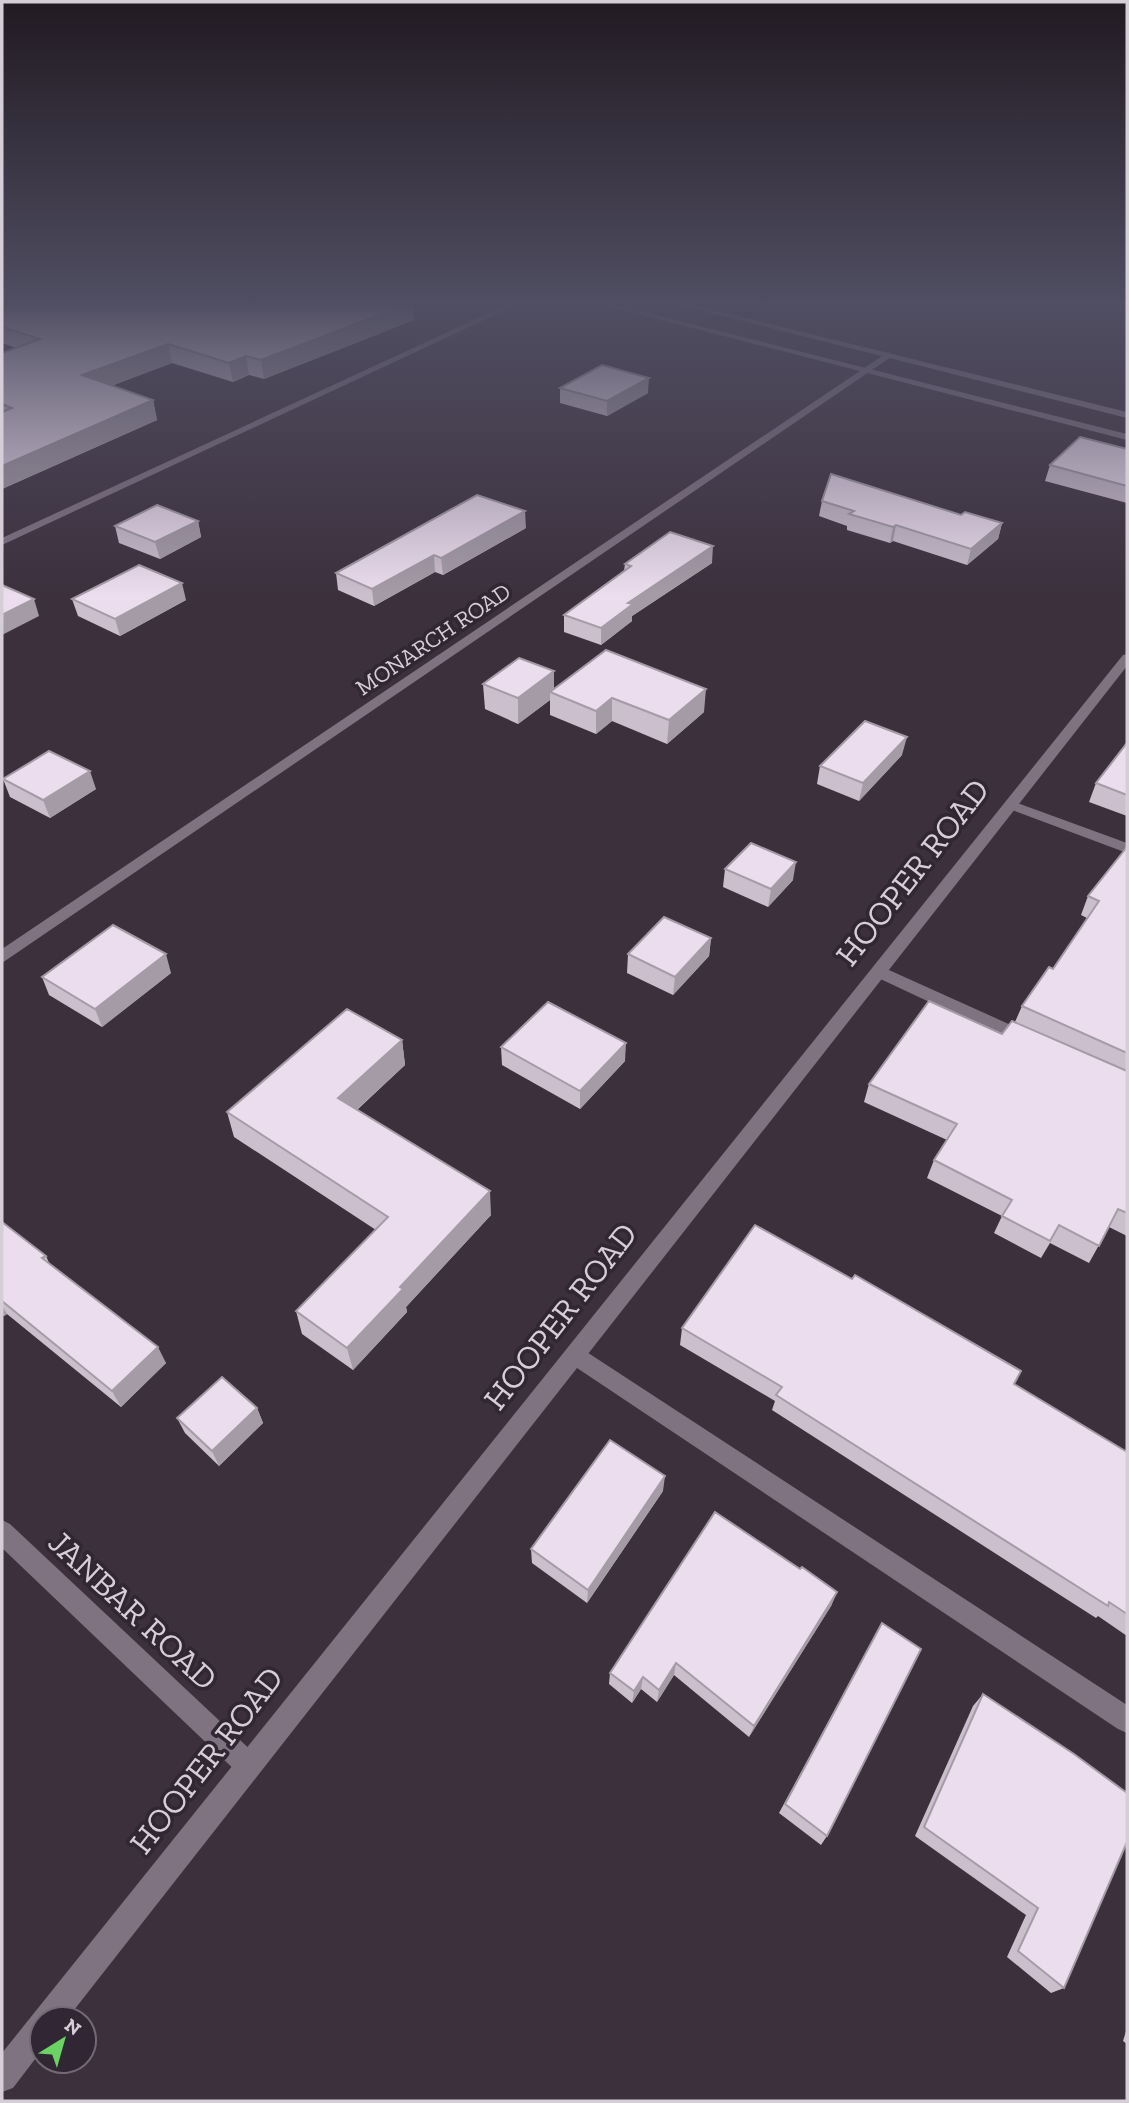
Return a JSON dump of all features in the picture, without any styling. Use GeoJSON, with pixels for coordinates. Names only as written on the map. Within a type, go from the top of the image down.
{"type":"FeatureCollection","features":[{"type":"Feature","properties":{"kind":"street"},"geometry":{"type":"LineString","coordinates":[[2,542],[310,399]]}},
{"type":"Feature","properties":{"kind":"street","name":"MONARCH ROAD"},"geometry":{"type":"LineString","coordinates":[[2,957],[823,399]]}},
{"type":"Feature","properties":{"kind":"street"},"geometry":{"type":"LineString","coordinates":[[981,399],[1127,436]]}},
{"type":"Feature","properties":{"kind":"street"},"geometry":{"type":"LineString","coordinates":[[1064,399],[1127,415]]}},
{"type":"Feature","properties":{"kind":"street","name":"HOOPER ROAD"},"geometry":{"type":"LineString","coordinates":[[59,2005],[1126,661]]}},
{"type":"Feature","properties":{"kind":"street"},"geometry":{"type":"LineString","coordinates":[[1012,805],[1127,848]]}},
{"type":"Feature","properties":{"kind":"street"},"geometry":{"type":"LineString","coordinates":[[880,972],[1041,1046]]}},
{"type":"Feature","properties":{"kind":"street"},"geometry":{"type":"LineString","coordinates":[[576,1355],[1127,1720]]}},
{"type":"Feature","properties":{"kind":"street","name":"JANBAR ROAD"},"geometry":{"type":"LineString","coordinates":[[2,1532],[249,1766]]}},
{"type":"Feature","properties":{"kind":"street"},"geometry":{"type":"LineString","coordinates":[[2,2077],[28,2044]]}},
{"type":"Feature","properties":{"kind":"building"},"geometry":{"type":"Polygon","coordinates":[[[2,399],[153,400],[2,466],[2,412],[12,408],[2,404],[2,399]]]}},
{"type":"Feature","properties":{"kind":"building"},"geometry":{"type":"Polygon","coordinates":[[[1080,437],[1127,449],[1127,486],[1050,465],[1080,437]]]}},
{"type":"Feature","properties":{"kind":"building"},"geometry":{"type":"Polygon","coordinates":[[[831,474],[961,515],[965,512],[1002,523],[971,549],[896,525],[893,527],[849,514],[854,511],[822,501],[831,474]]]}},
{"type":"Feature","properties":{"kind":"building"},"geometry":{"type":"Polygon","coordinates":[[[477,495],[525,511],[441,558],[434,555],[372,589],[336,573],[477,495]]]}},
{"type":"Feature","properties":{"kind":"building"},"geometry":{"type":"Polygon","coordinates":[[[157,505],[198,521],[155,542],[115,526],[157,505]]]}},
{"type":"Feature","properties":{"kind":"building"},"geometry":{"type":"Polygon","coordinates":[[[670,532],[713,546],[628,603],[633,604],[601,628],[564,615],[631,566],[625,564],[670,532]]]}},
{"type":"Feature","properties":{"kind":"building"},"geometry":{"type":"Polygon","coordinates":[[[139,565],[182,583],[115,619],[72,599],[139,565]]]}},
{"type":"Feature","properties":{"kind":"building"},"geometry":{"type":"Polygon","coordinates":[[[2,585],[34,599],[2,615],[2,585]]]}},
{"type":"Feature","properties":{"kind":"building"},"geometry":{"type":"Polygon","coordinates":[[[606,650],[706,689],[669,720],[612,698],[596,711],[550,692],[606,650]]]}},
{"type":"Feature","properties":{"kind":"building"},"geometry":{"type":"Polygon","coordinates":[[[519,658],[554,671],[518,698],[483,684],[519,658]]]}},
{"type":"Feature","properties":{"kind":"building"},"geometry":{"type":"Polygon","coordinates":[[[865,721],[907,737],[863,783],[820,766],[865,721]]]}},
{"type":"Feature","properties":{"kind":"building"},"geometry":{"type":"Polygon","coordinates":[[[1127,743],[1127,795],[1096,783],[1127,743]]]}},
{"type":"Feature","properties":{"kind":"building"},"geometry":{"type":"Polygon","coordinates":[[[49,751],[90,771],[43,800],[3,779],[49,751]]]}},
{"type":"Feature","properties":{"kind":"building"},"geometry":{"type":"Polygon","coordinates":[[[751,843],[796,862],[771,889],[725,869],[751,843]]]}},
{"type":"Feature","properties":{"kind":"building"},"geometry":{"type":"Polygon","coordinates":[[[1127,847],[1127,1053],[1022,1006],[1049,967],[1053,969],[1099,901],[1088,896],[1127,847]]]}},
{"type":"Feature","properties":{"kind":"building"},"geometry":{"type":"Polygon","coordinates":[[[664,917],[711,938],[675,977],[628,954],[664,917]]]}},
{"type":"Feature","properties":{"kind":"building"},"geometry":{"type":"Polygon","coordinates":[[[113,925],[166,954],[95,1009],[42,977],[113,925]]]}},
{"type":"Feature","properties":{"kind":"building"},"geometry":{"type":"Polygon","coordinates":[[[929,1001],[1002,1034],[1012,1021],[1127,1071],[1127,1213],[1118,1209],[1099,1246],[1059,1225],[1050,1241],[1002,1216],[1012,1200],[934,1160],[957,1124],[869,1084],[929,1001]]]}},
{"type":"Feature","properties":{"kind":"building"},"geometry":{"type":"Polygon","coordinates":[[[548,1002],[626,1043],[580,1091],[501,1047],[548,1002]]]}},
{"type":"Feature","properties":{"kind":"building"},"geometry":{"type":"Polygon","coordinates":[[[347,1009],[402,1040],[338,1098],[490,1191],[347,1348],[296,1311],[388,1217],[227,1112],[347,1009]]]}},
{"type":"Feature","properties":{"kind":"building"},"geometry":{"type":"Polygon","coordinates":[[[2,1222],[46,1256],[42,1258],[158,1347],[112,1391],[2,1301],[2,1222]]]}},
{"type":"Feature","properties":{"kind":"building"},"geometry":{"type":"Polygon","coordinates":[[[755,1225],[852,1279],[855,1275],[1021,1371],[1014,1384],[1127,1452],[1127,1614],[1109,1602],[1108,1606],[776,1395],[782,1387],[682,1328],[755,1225]]]}},
{"type":"Feature","properties":{"kind":"building"},"geometry":{"type":"Polygon","coordinates":[[[222,1377],[257,1408],[212,1451],[177,1418],[222,1377]]]}},
{"type":"Feature","properties":{"kind":"building"},"geometry":{"type":"Polygon","coordinates":[[[610,1440],[665,1476],[588,1590],[531,1549],[610,1440]]]}},
{"type":"Feature","properties":{"kind":"building"},"geometry":{"type":"Polygon","coordinates":[[[715,1512],[837,1592],[754,1726],[676,1663],[659,1690],[643,1677],[634,1691],[610,1673],[715,1512]]]}},
{"type":"Feature","properties":{"kind":"building"},"geometry":{"type":"Polygon","coordinates":[[[882,1623],[921,1649],[827,1836],[785,1804],[882,1623]]]}},
{"type":"Feature","properties":{"kind":"building"},"geometry":{"type":"Polygon","coordinates":[[[983,1694],[1074,1754],[1127,1793],[1127,1842],[1064,1988],[1018,1951],[1038,1908],[924,1827],[983,1694]]]}}]}
